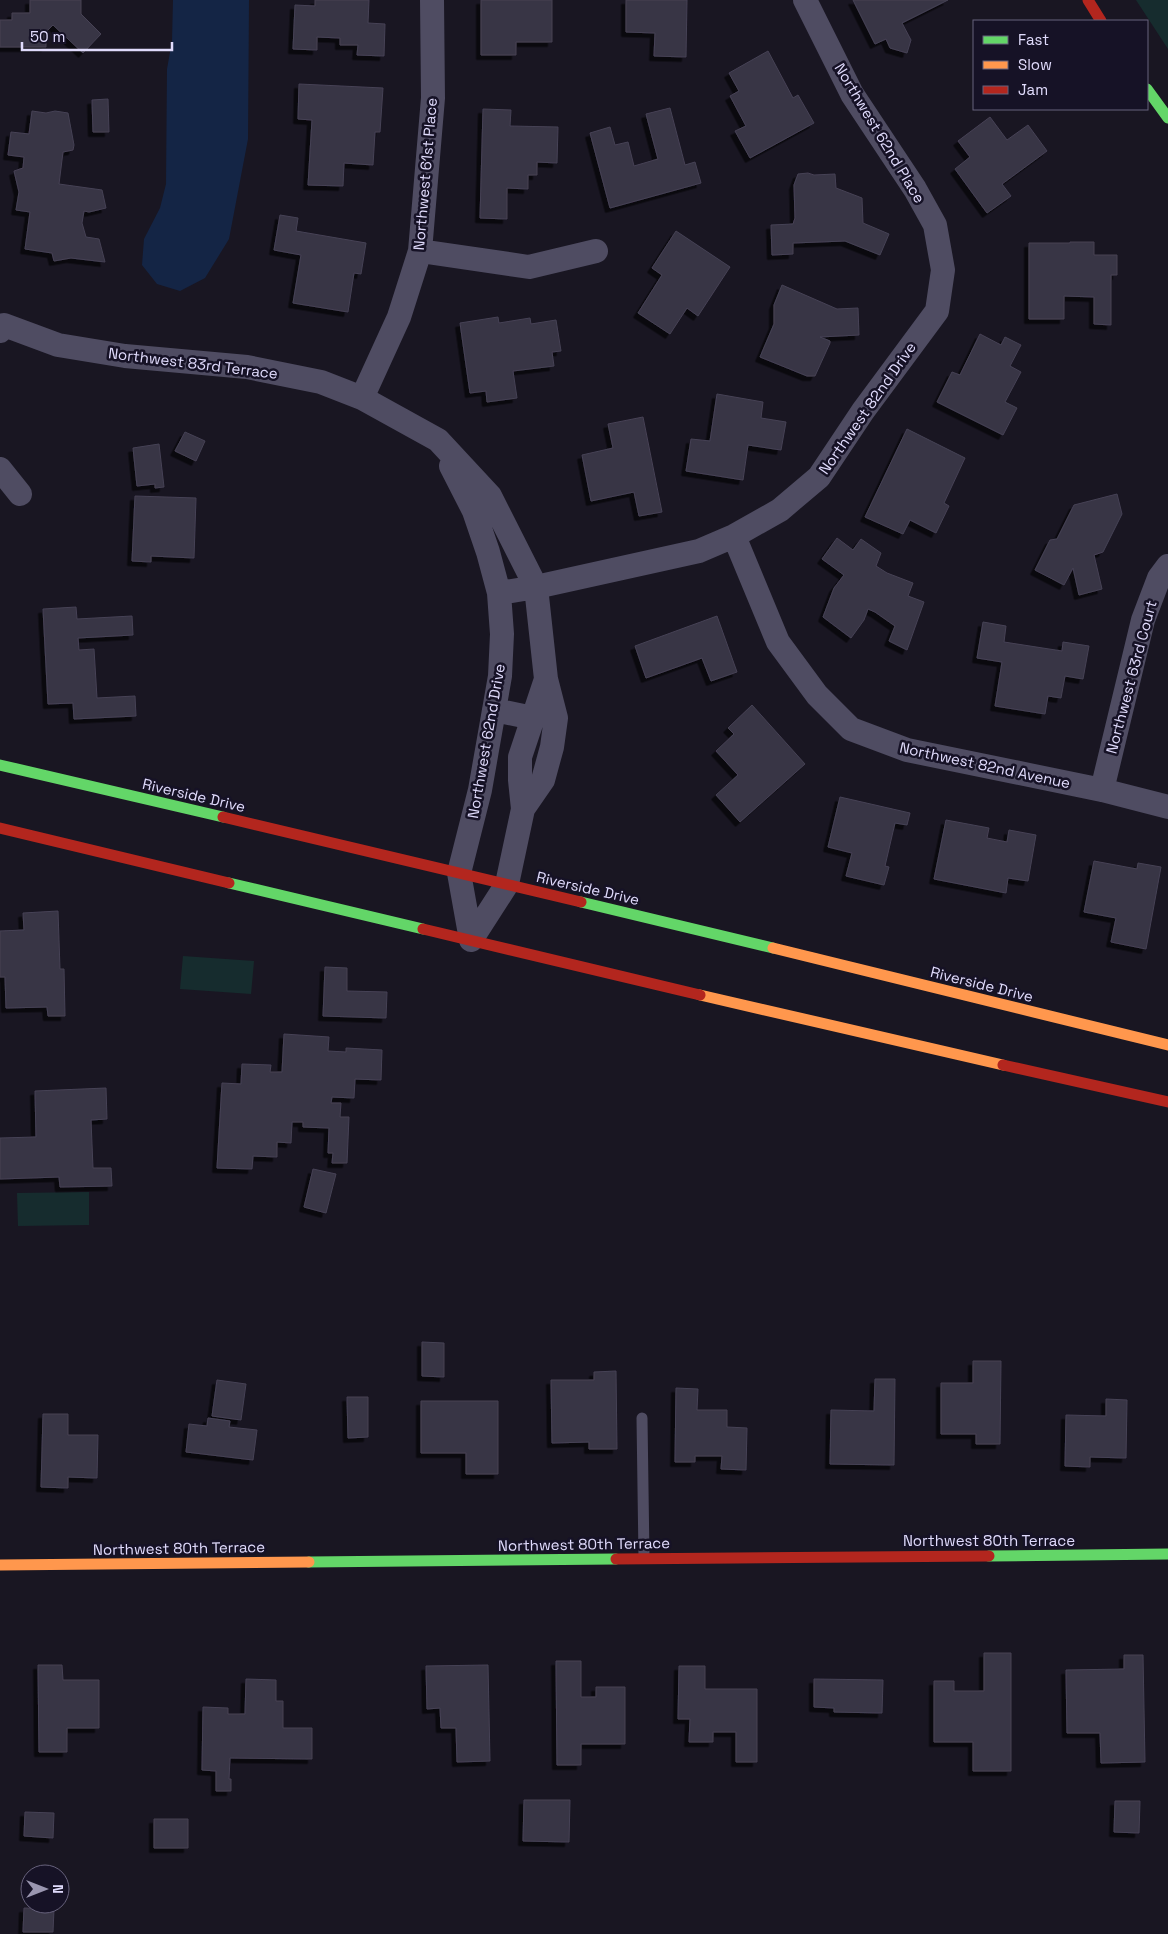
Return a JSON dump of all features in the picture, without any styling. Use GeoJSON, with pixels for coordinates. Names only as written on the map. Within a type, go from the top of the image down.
{"type":"FeatureCollection","features":[{"type":"Feature","properties":{"kind":"street","name":"Northwest 61st Place"},"geometry":{"type":"LineString","coordinates":[[362,398],[399,317],[420,251],[433,98],[432,0]]}},
{"type":"Feature","properties":{"kind":"street","name":"Northwest 62nd Place"},"geometry":{"type":"LineString","coordinates":[[805,0],[852,94],[936,226],[944,270]]}},
{"type":"Feature","properties":{"kind":"street"},"geometry":{"type":"LineString","coordinates":[[1088,0],[1100,20]]}},
{"type":"Feature","properties":{"kind":"street"},"geometry":{"type":"LineString","coordinates":[[1148,90],[1168,118]]}},
{"type":"Feature","properties":{"kind":"street"},"geometry":{"type":"LineString","coordinates":[[420,251],[529,268],[596,251]]}},
{"type":"Feature","properties":{"kind":"street","name":"Northwest 82nd Drive"},"geometry":{"type":"LineString","coordinates":[[499,593],[536,587],[698,551],[734,536],[780,510],[819,476],[863,410],[937,311],[944,270]]}},
{"type":"Feature","properties":{"kind":"street","name":"Northwest 83rd Terrace"},"geometry":{"type":"LineString","coordinates":[[1,326],[58,344],[126,356],[247,367],[321,382],[362,398],[438,440]]}},
{"type":"Feature","properties":{"kind":"street"},"geometry":{"type":"LineString","coordinates":[[438,440],[490,496],[536,587],[546,679],[556,718],[552,747],[544,780],[523,809]]}},
{"type":"Feature","properties":{"kind":"street","name":"Northwest 62nd Drive"},"geometry":{"type":"LineString","coordinates":[[438,440],[474,511],[488,552],[499,593],[502,634],[500,676],[480,790],[459,873],[471,940]]}},
{"type":"Feature","properties":{"kind":"street"},"geometry":{"type":"LineString","coordinates":[[0,469],[20,494]]}},
{"type":"Feature","properties":{"kind":"street","name":"Northwest 82nd Avenue"},"geometry":{"type":"LineString","coordinates":[[734,536],[778,642],[817,696],[851,729],[906,750],[1102,790],[1168,807]]}},
{"type":"Feature","properties":{"kind":"street","name":"Northwest 63rd Court"},"geometry":{"type":"LineString","coordinates":[[1102,790],[1144,620],[1160,578],[1168,566]]}},
{"type":"Feature","properties":{"kind":"street"},"geometry":{"type":"LineString","coordinates":[[471,940],[508,884],[523,809],[520,757],[546,679]]}},
{"type":"Feature","properties":{"kind":"street"},"geometry":{"type":"LineString","coordinates":[[494,710],[534,718]]}},
{"type":"Feature","properties":{"kind":"street","name":"Riverside Drive"},"geometry":{"type":"LineString","coordinates":[[0,765],[508,884],[1168,1045]]}},
{"type":"Feature","properties":{"kind":"street"},"geometry":{"type":"LineString","coordinates":[[0,828],[746,1006],[1168,1102]]}},
{"type":"Feature","properties":{"kind":"street","name":"Northwest 80th Terrace"},"geometry":{"type":"LineString","coordinates":[[0,1565],[1168,1554]]}},
{"type":"Feature","properties":{"kind":"lane"},"geometry":{"type":"LineString","coordinates":[[642,1418],[644,1558]]}},
{"type":"Feature","properties":{"kind":"green space"},"geometry":{"type":"Polygon","coordinates":[[[1136,0],[1168,0],[1168,49],[1136,0]]]}},
{"type":"Feature","properties":{"kind":"green space"},"geometry":{"type":"Polygon","coordinates":[[[183,956],[254,961],[251,994],[180,989],[183,956]]]}},
{"type":"Feature","properties":{"kind":"green space"},"geometry":{"type":"Polygon","coordinates":[[[89,1192],[89,1225],[18,1226],[17,1193],[89,1192]]]}},
{"type":"Feature","properties":{"kind":"water"},"geometry":{"type":"Polygon","coordinates":[[[173,0],[249,0],[248,139],[229,239],[205,278],[180,291],[157,284],[142,265],[144,239],[160,208],[166,184],[167,69],[172,41],[173,0]]]}},
{"type":"Feature","properties":{"kind":"building"},"geometry":{"type":"Polygon","coordinates":[[[30,0],[81,0],[81,14],[101,34],[83,53],[53,25],[46,32],[46,47],[0,47],[0,20],[12,20],[12,13],[30,13],[30,0]]]}},
{"type":"Feature","properties":{"kind":"building"},"geometry":{"type":"Polygon","coordinates":[[[315,0],[369,0],[368,23],[385,24],[384,56],[357,55],[358,45],[340,45],[340,38],[317,37],[317,50],[293,49],[295,5],[315,6],[315,0]]]}},
{"type":"Feature","properties":{"kind":"building"},"geometry":{"type":"Polygon","coordinates":[[[481,0],[552,0],[552,42],[516,42],[516,55],[481,55],[481,0]]]}},
{"type":"Feature","properties":{"kind":"building"},"geometry":{"type":"Polygon","coordinates":[[[626,0],[687,0],[686,57],[654,56],[655,33],[626,32],[626,0]]]}},
{"type":"Feature","properties":{"kind":"building"},"geometry":{"type":"Polygon","coordinates":[[[853,0],[948,0],[902,23],[911,40],[907,53],[890,48],[886,39],[875,44],[853,0]]]}},
{"type":"Feature","properties":{"kind":"building"},"geometry":{"type":"Polygon","coordinates":[[[768,51],[793,98],[798,95],[814,123],[750,158],[735,131],[746,126],[730,96],[739,91],[729,73],[768,51]]]}},
{"type":"Feature","properties":{"kind":"building"},"geometry":{"type":"Polygon","coordinates":[[[299,84],[383,88],[380,132],[375,132],[373,165],[344,163],[343,186],[308,185],[312,120],[298,119],[299,84]]]}},
{"type":"Feature","properties":{"kind":"building"},"geometry":{"type":"Polygon","coordinates":[[[108,99],[109,132],[93,132],[92,100],[108,99]]]}},
{"type":"Feature","properties":{"kind":"building"},"geometry":{"type":"Polygon","coordinates":[[[670,108],[685,165],[695,162],[701,183],[610,208],[590,133],[610,127],[615,145],[628,142],[634,166],[658,159],[646,114],[670,108]]]}},
{"type":"Feature","properties":{"kind":"building"},"geometry":{"type":"Polygon","coordinates":[[[483,109],[511,110],[510,126],[558,127],[557,163],[537,162],[537,175],[528,175],[528,189],[507,188],[507,219],[480,218],[483,109]]]}},
{"type":"Feature","properties":{"kind":"building"},"geometry":{"type":"Polygon","coordinates":[[[32,111],[68,113],[74,145],[73,150],[63,152],[59,184],[102,190],[106,208],[89,212],[84,211],[82,223],[86,237],[99,239],[105,262],[71,258],[54,261],[52,253],[25,249],[30,212],[16,210],[19,192],[14,171],[23,168],[24,157],[8,155],[11,132],[29,134],[32,111]]]}},
{"type":"Feature","properties":{"kind":"building"},"geometry":{"type":"Polygon","coordinates":[[[990,117],[1007,140],[1028,125],[1047,151],[1002,184],[1011,196],[987,213],[955,169],[970,157],[958,141],[990,117]]]}},
{"type":"Feature","properties":{"kind":"building"},"geometry":{"type":"Polygon","coordinates":[[[808,173],[814,175],[835,174],[836,188],[862,198],[863,223],[889,234],[880,255],[845,241],[793,243],[793,254],[772,255],[771,225],[793,224],[795,218],[794,185],[798,174],[808,173]]]}},
{"type":"Feature","properties":{"kind":"building"},"geometry":{"type":"Polygon","coordinates":[[[280,215],[298,218],[296,231],[366,243],[361,274],[354,273],[348,312],[293,303],[301,255],[274,250],[280,215]]]}},
{"type":"Feature","properties":{"kind":"building"},"geometry":{"type":"Polygon","coordinates":[[[676,231],[730,267],[698,316],[687,308],[670,334],[638,313],[662,275],[652,268],[676,231]]]}},
{"type":"Feature","properties":{"kind":"building"},"geometry":{"type":"Polygon","coordinates":[[[1094,242],[1094,255],[1117,255],[1117,275],[1111,275],[1111,325],[1094,324],[1094,297],[1064,296],[1064,319],[1029,319],[1029,243],[1094,242]]]}},
{"type":"Feature","properties":{"kind":"building"},"geometry":{"type":"Polygon","coordinates":[[[782,285],[837,309],[858,308],[859,335],[820,337],[830,341],[830,343],[815,376],[807,376],[760,357],[774,324],[774,305],[782,285]]]}},
{"type":"Feature","properties":{"kind":"building"},"geometry":{"type":"Polygon","coordinates":[[[498,317],[499,323],[530,318],[531,324],[556,320],[561,351],[552,352],[554,366],[513,371],[517,398],[487,402],[486,391],[470,393],[460,323],[498,317]]]}},
{"type":"Feature","properties":{"kind":"building"},"geometry":{"type":"Polygon","coordinates":[[[980,334],[1001,345],[1005,337],[1021,345],[1010,366],[1021,372],[1005,402],[1017,408],[1003,435],[937,402],[952,372],[960,375],[980,334]]]}},
{"type":"Feature","properties":{"kind":"building"},"geometry":{"type":"Polygon","coordinates":[[[717,394],[763,402],[761,418],[786,422],[781,450],[748,445],[743,480],[686,471],[691,439],[710,441],[717,394]]]}},
{"type":"Feature","properties":{"kind":"building"},"geometry":{"type":"Polygon","coordinates":[[[643,417],[662,512],[639,516],[634,492],[591,501],[582,455],[613,448],[608,424],[643,417]]]}},
{"type":"Feature","properties":{"kind":"building"},"geometry":{"type":"Polygon","coordinates":[[[907,429],[965,458],[944,503],[949,506],[936,533],[910,520],[903,534],[865,517],[907,429]]]}},
{"type":"Feature","properties":{"kind":"building"},"geometry":{"type":"Polygon","coordinates":[[[185,432],[205,441],[196,461],[175,451],[185,432]]]}},
{"type":"Feature","properties":{"kind":"building"},"geometry":{"type":"Polygon","coordinates":[[[159,444],[164,487],[155,488],[155,484],[137,486],[133,448],[159,444]]]}},
{"type":"Feature","properties":{"kind":"building"},"geometry":{"type":"Polygon","coordinates":[[[1117,494],[1122,514],[1103,552],[1094,555],[1102,589],[1079,595],[1073,568],[1064,585],[1035,570],[1050,540],[1057,539],[1074,505],[1117,494]]]}},
{"type":"Feature","properties":{"kind":"building"},"geometry":{"type":"Polygon","coordinates":[[[135,496],[196,498],[194,558],[151,556],[151,562],[132,561],[135,496]]]}},
{"type":"Feature","properties":{"kind":"building"},"geometry":{"type":"Polygon","coordinates":[[[837,538],[853,550],[861,539],[881,553],[876,566],[887,573],[913,583],[908,596],[924,602],[907,650],[889,641],[895,626],[868,609],[864,620],[851,638],[823,617],[834,588],[844,575],[822,559],[837,538]]]}},
{"type":"Feature","properties":{"kind":"building"},"geometry":{"type":"Polygon","coordinates":[[[76,607],[77,619],[132,616],[133,635],[78,638],[79,650],[94,649],[97,698],[135,696],[136,716],[74,719],[73,703],[48,704],[43,609],[76,607]]]}},
{"type":"Feature","properties":{"kind":"building"},"geometry":{"type":"Polygon","coordinates":[[[717,616],[737,672],[711,681],[702,658],[646,678],[635,646],[717,616]]]}},
{"type":"Feature","properties":{"kind":"building"},"geometry":{"type":"Polygon","coordinates":[[[983,622],[1006,626],[1004,642],[1062,651],[1063,642],[1089,646],[1083,679],[1065,676],[1061,698],[1048,696],[1045,714],[995,706],[1002,662],[977,658],[983,622]]]}},
{"type":"Feature","properties":{"kind":"building"},"geometry":{"type":"Polygon","coordinates":[[[752,705],[805,764],[740,822],[716,795],[738,775],[716,751],[734,734],[728,728],[752,705]]]}},
{"type":"Feature","properties":{"kind":"building"},"geometry":{"type":"Polygon","coordinates":[[[840,797],[910,813],[907,825],[895,823],[885,866],[889,867],[884,885],[846,876],[852,853],[828,847],[840,797]]]}},
{"type":"Feature","properties":{"kind":"building"},"geometry":{"type":"Polygon","coordinates":[[[946,820],[989,828],[987,838],[1007,842],[1009,830],[1036,835],[1028,881],[1008,878],[1006,893],[934,879],[946,820]]]}},
{"type":"Feature","properties":{"kind":"building"},"geometry":{"type":"Polygon","coordinates":[[[1094,861],[1137,869],[1138,863],[1161,867],[1146,949],[1111,942],[1116,918],[1084,912],[1094,861]]]}},
{"type":"Feature","properties":{"kind":"building"},"geometry":{"type":"Polygon","coordinates":[[[58,911],[60,969],[64,969],[65,1016],[48,1016],[47,1007],[6,1008],[5,977],[0,977],[0,931],[24,930],[23,913],[58,911]]]}},
{"type":"Feature","properties":{"kind":"building"},"geometry":{"type":"Polygon","coordinates":[[[325,967],[347,968],[347,991],[387,992],[386,1018],[323,1016],[325,967]]]}},
{"type":"Feature","properties":{"kind":"building"},"geometry":{"type":"Polygon","coordinates":[[[284,1034],[329,1037],[328,1051],[346,1052],[346,1048],[382,1050],[381,1080],[355,1079],[354,1098],[332,1097],[331,1103],[341,1103],[340,1117],[349,1117],[347,1163],[332,1163],[333,1153],[328,1153],[329,1128],[303,1127],[303,1122],[292,1122],[291,1143],[277,1142],[277,1157],[253,1156],[252,1169],[217,1168],[222,1083],[241,1084],[242,1064],[271,1065],[270,1072],[282,1072],[284,1034]]]}},
{"type":"Feature","properties":{"kind":"building"},"geometry":{"type":"Polygon","coordinates":[[[106,1088],[107,1119],[91,1120],[93,1168],[111,1168],[112,1186],[60,1187],[59,1177],[0,1179],[0,1138],[36,1137],[35,1091],[106,1088]]]}},
{"type":"Feature","properties":{"kind":"building"},"geometry":{"type":"Polygon","coordinates":[[[313,1169],[336,1174],[326,1213],[304,1207],[313,1169]]]}},
{"type":"Feature","properties":{"kind":"building"},"geometry":{"type":"Polygon","coordinates":[[[422,1342],[444,1343],[444,1377],[422,1376],[422,1342]]]}},
{"type":"Feature","properties":{"kind":"building"},"geometry":{"type":"Polygon","coordinates":[[[973,1361],[1001,1361],[1000,1444],[976,1444],[976,1434],[941,1434],[941,1383],[973,1383],[973,1361]]]}},
{"type":"Feature","properties":{"kind":"building"},"geometry":{"type":"Polygon","coordinates":[[[616,1371],[617,1449],[589,1449],[589,1442],[552,1443],[551,1380],[594,1380],[594,1372],[616,1371]]]}},
{"type":"Feature","properties":{"kind":"building"},"geometry":{"type":"Polygon","coordinates":[[[875,1379],[895,1379],[894,1465],[830,1464],[831,1410],[874,1411],[875,1379]]]}},
{"type":"Feature","properties":{"kind":"building"},"geometry":{"type":"Polygon","coordinates":[[[217,1380],[246,1384],[241,1420],[212,1416],[217,1380]]]}},
{"type":"Feature","properties":{"kind":"building"},"geometry":{"type":"Polygon","coordinates":[[[676,1388],[698,1389],[697,1410],[727,1410],[727,1427],[747,1428],[746,1470],[721,1469],[722,1456],[695,1456],[695,1462],[675,1462],[676,1388]]]}},
{"type":"Feature","properties":{"kind":"building"},"geometry":{"type":"Polygon","coordinates":[[[347,1397],[368,1397],[368,1437],[348,1438],[347,1397]]]}},
{"type":"Feature","properties":{"kind":"building"},"geometry":{"type":"Polygon","coordinates":[[[1106,1399],[1127,1400],[1126,1458],[1090,1457],[1090,1467],[1065,1466],[1066,1415],[1106,1416],[1106,1399]]]}},
{"type":"Feature","properties":{"kind":"building"},"geometry":{"type":"Polygon","coordinates":[[[421,1401],[498,1401],[498,1474],[466,1474],[466,1453],[421,1453],[421,1401]]]}},
{"type":"Feature","properties":{"kind":"building"},"geometry":{"type":"Polygon","coordinates":[[[43,1414],[68,1414],[68,1435],[98,1435],[97,1478],[68,1477],[68,1488],[41,1487],[43,1414]]]}},
{"type":"Feature","properties":{"kind":"building"},"geometry":{"type":"Polygon","coordinates":[[[208,1418],[230,1421],[229,1427],[257,1430],[253,1460],[186,1452],[189,1424],[207,1426],[208,1418]]]}},
{"type":"Feature","properties":{"kind":"building"},"geometry":{"type":"Polygon","coordinates":[[[984,1653],[1011,1653],[1011,1771],[973,1771],[973,1742],[934,1742],[934,1681],[954,1681],[954,1691],[984,1691],[984,1653]]]}},
{"type":"Feature","properties":{"kind":"building"},"geometry":{"type":"Polygon","coordinates":[[[1124,1655],[1143,1655],[1145,1762],[1101,1763],[1100,1733],[1067,1733],[1066,1670],[1124,1669],[1124,1655]]]}},
{"type":"Feature","properties":{"kind":"building"},"geometry":{"type":"Polygon","coordinates":[[[556,1661],[581,1661],[581,1697],[596,1697],[596,1687],[625,1687],[625,1744],[581,1744],[581,1765],[557,1765],[556,1661]]]}},
{"type":"Feature","properties":{"kind":"building"},"geometry":{"type":"Polygon","coordinates":[[[38,1665],[62,1665],[63,1680],[99,1680],[99,1728],[67,1728],[67,1752],[39,1752],[38,1665]]]}},
{"type":"Feature","properties":{"kind":"building"},"geometry":{"type":"Polygon","coordinates":[[[488,1665],[490,1761],[457,1762],[456,1728],[441,1728],[440,1708],[427,1709],[426,1666],[488,1665]]]}},
{"type":"Feature","properties":{"kind":"building"},"geometry":{"type":"Polygon","coordinates":[[[679,1666],[705,1666],[705,1689],[757,1689],[757,1762],[736,1762],[736,1732],[713,1732],[713,1742],[689,1742],[690,1719],[678,1719],[679,1666]]]}},
{"type":"Feature","properties":{"kind":"building"},"geometry":{"type":"Polygon","coordinates":[[[246,1679],[276,1680],[276,1701],[283,1701],[283,1728],[312,1728],[312,1759],[230,1758],[229,1779],[231,1779],[231,1791],[216,1791],[216,1771],[202,1770],[203,1707],[228,1708],[228,1714],[245,1714],[246,1679]]]}},
{"type":"Feature","properties":{"kind":"building"},"geometry":{"type":"Polygon","coordinates":[[[814,1679],[883,1680],[882,1713],[834,1712],[834,1708],[814,1707],[814,1679]]]}},
{"type":"Feature","properties":{"kind":"building"},"geometry":{"type":"Polygon","coordinates":[[[524,1800],[570,1800],[569,1842],[523,1841],[524,1800]]]}},
{"type":"Feature","properties":{"kind":"building"},"geometry":{"type":"Polygon","coordinates":[[[1115,1801],[1140,1801],[1139,1833],[1114,1832],[1115,1801]]]}},
{"type":"Feature","properties":{"kind":"building"},"geometry":{"type":"Polygon","coordinates":[[[25,1812],[54,1813],[53,1838],[24,1836],[25,1812]]]}},
{"type":"Feature","properties":{"kind":"building"},"geometry":{"type":"Polygon","coordinates":[[[154,1819],[188,1819],[188,1848],[154,1848],[154,1819]]]}},
{"type":"Feature","properties":{"kind":"building"},"geometry":{"type":"Polygon","coordinates":[[[24,1914],[54,1914],[53,1932],[23,1932],[24,1914]]]}},
{"type":"Feature","properties":{"kind":"traffic: fast"},"geometry":{"type":"LineString","coordinates":[[1148,90],[1168,118]]}},
{"type":"Feature","properties":{"kind":"traffic: fast"},"geometry":{"type":"LineString","coordinates":[[0,765],[223,817]]}},
{"type":"Feature","properties":{"kind":"traffic: fast"},"geometry":{"type":"LineString","coordinates":[[229,883],[423,929]]}},
{"type":"Feature","properties":{"kind":"traffic: fast"},"geometry":{"type":"LineString","coordinates":[[581,902],[773,948]]}},
{"type":"Feature","properties":{"kind":"traffic: fast"},"geometry":{"type":"LineString","coordinates":[[989,1556],[1168,1554]]}},
{"type":"Feature","properties":{"kind":"traffic: fast"},"geometry":{"type":"LineString","coordinates":[[309,1562],[616,1559]]}},
{"type":"Feature","properties":{"kind":"traffic: slow"},"geometry":{"type":"LineString","coordinates":[[773,948],[1168,1045]]}},
{"type":"Feature","properties":{"kind":"traffic: slow"},"geometry":{"type":"LineString","coordinates":[[700,995],[1003,1065]]}},
{"type":"Feature","properties":{"kind":"traffic: slow"},"geometry":{"type":"LineString","coordinates":[[0,1565],[309,1562]]}},
{"type":"Feature","properties":{"kind":"traffic: jam"},"geometry":{"type":"LineString","coordinates":[[1088,0],[1100,20]]}},
{"type":"Feature","properties":{"kind":"traffic: jam"},"geometry":{"type":"LineString","coordinates":[[223,817],[581,902]]}},
{"type":"Feature","properties":{"kind":"traffic: jam"},"geometry":{"type":"LineString","coordinates":[[0,828],[229,883]]}},
{"type":"Feature","properties":{"kind":"traffic: jam"},"geometry":{"type":"LineString","coordinates":[[423,929],[700,995]]}},
{"type":"Feature","properties":{"kind":"traffic: jam"},"geometry":{"type":"LineString","coordinates":[[1003,1065],[1168,1102]]}},
{"type":"Feature","properties":{"kind":"traffic: jam"},"geometry":{"type":"LineString","coordinates":[[616,1559],[989,1556]]}}]}
